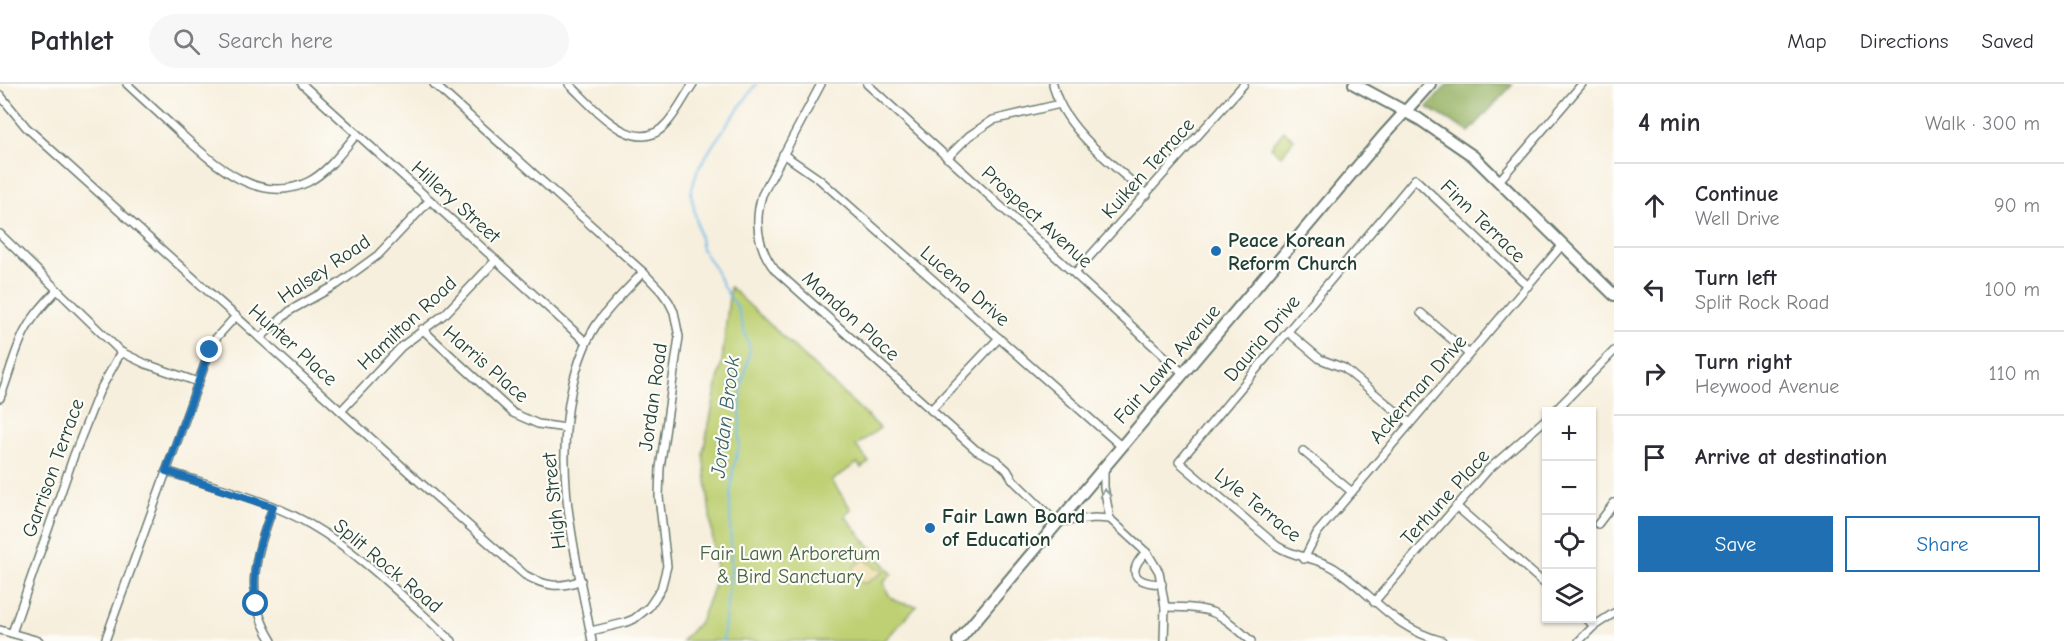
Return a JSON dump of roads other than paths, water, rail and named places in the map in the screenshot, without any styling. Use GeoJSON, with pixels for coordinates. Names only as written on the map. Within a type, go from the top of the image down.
{"type":"FeatureCollection","features":[{"type":"Feature","properties":{"kind":"main road"},"geometry":{"type":"LineString","coordinates":[[1354,84],[1405,111],[1459,145],[1499,181],[1614,295]]}},
{"type":"Feature","properties":{"kind":"main road","name":"Fair Lawn Avenue"},"geometry":{"type":"LineString","coordinates":[[958,641],[1056,522],[1430,84]]}},
{"type":"Feature","properties":{"kind":"street"},"geometry":{"type":"LineString","coordinates":[[126,84],[210,161],[235,177],[262,188],[286,189],[310,181],[320,175],[357,134]]}},
{"type":"Feature","properties":{"kind":"street","name":"Jordan Road"},"geometry":{"type":"LineString","coordinates":[[434,84],[643,272],[661,291],[674,312],[679,337],[660,468],[659,497],[667,566],[661,589],[649,607],[624,623],[591,631]]}},
{"type":"Feature","properties":{"kind":"street"},"geometry":{"type":"LineString","coordinates":[[569,84],[618,130],[635,136],[653,133],[667,124],[693,84]]}},
{"type":"Feature","properties":{"kind":"street","name":"Mandon Place"},"geometry":{"type":"LineString","coordinates":[[820,84],[762,195],[757,217],[759,240],[768,261],[775,270],[976,450],[996,460],[1056,522]]}},
{"type":"Feature","properties":{"kind":"street","name":"Prospect Avenue"},"geometry":{"type":"LineString","coordinates":[[867,84],[1184,374]]}},
{"type":"Feature","properties":{"kind":"street"},"geometry":{"type":"LineString","coordinates":[[1053,84],[1060,104],[1076,129],[1147,195]]}},
{"type":"Feature","properties":{"kind":"street","name":"Kuiken Terrace"},"geometry":{"type":"LineString","coordinates":[[1075,273],[1244,84]]}},
{"type":"Feature","properties":{"kind":"street"},"geometry":{"type":"LineString","coordinates":[[1499,181],[1582,84]]}},
{"type":"Feature","properties":{"kind":"street","name":"Hillery Street"},"geometry":{"type":"LineString","coordinates":[[304,85],[586,342]]}},
{"type":"Feature","properties":{"kind":"street","name":"Hunter Place"},"geometry":{"type":"LineString","coordinates":[[0,95],[26,126],[525,575],[557,586],[567,586],[581,580]]}},
{"type":"Feature","properties":{"kind":"street"},"geometry":{"type":"LineString","coordinates":[[946,158],[969,136],[993,120],[1060,104]]}},
{"type":"Feature","properties":{"kind":"street","name":"Lucena Drive"},"geometry":{"type":"LineString","coordinates":[[783,154],[819,179],[1121,446]]}},
{"type":"Feature","properties":{"kind":"street","name":"Finn Terrace"},"geometry":{"type":"LineString","coordinates":[[1415,180],[1528,286]]}},
{"type":"Feature","properties":{"kind":"street","name":"Dauria Drive"},"geometry":{"type":"LineString","coordinates":[[1179,462],[1415,180]]}},
{"type":"Feature","properties":{"kind":"street","name":"Halsey Road"},"geometry":{"type":"LineString","coordinates":[[260,338],[291,310],[338,284],[378,255],[430,200]]}},
{"type":"Feature","properties":{"kind":"street"},"geometry":{"type":"LineString","coordinates":[[0,234],[121,352],[146,364],[198,382]]}},
{"type":"Feature","properties":{"kind":"street","name":"Ackerman Drive"},"geometry":{"type":"LineString","coordinates":[[1304,558],[1317,533],[1563,244]]}},
{"type":"Feature","properties":{"kind":"street","name":"Hamilton Road"},"geometry":{"type":"LineString","coordinates":[[341,411],[381,367],[422,329],[446,313],[496,260]]}},
{"type":"Feature","properties":{"kind":"street","name":"High Street"},"geometry":{"type":"LineString","coordinates":[[592,641],[568,516],[565,487],[566,428],[577,368],[586,342],[604,315],[643,272]]}},
{"type":"Feature","properties":{"kind":"street"},"geometry":{"type":"LineString","coordinates":[[0,398],[18,345],[35,315],[57,290]]}},
{"type":"Feature","properties":{"kind":"street"},"geometry":{"type":"LineString","coordinates":[[1421,313],[1469,354]]}},
{"type":"Feature","properties":{"kind":"street"},"geometry":{"type":"LineString","coordinates":[[105,641],[213,344],[236,316]]}},
{"type":"Feature","properties":{"kind":"street","name":"Harris Place"},"geometry":{"type":"LineString","coordinates":[[422,329],[513,413],[538,424],[566,428]]}},
{"type":"Feature","properties":{"kind":"street"},"geometry":{"type":"LineString","coordinates":[[1288,333],[1320,359],[1344,368],[1410,423]]}},
{"type":"Feature","properties":{"kind":"street"},"geometry":{"type":"LineString","coordinates":[[931,410],[999,338]]}},
{"type":"Feature","properties":{"kind":"street"},"geometry":{"type":"LineString","coordinates":[[1558,407],[1614,351]]}},
{"type":"Feature","properties":{"kind":"street","name":"Garrison Terrace"},"geometry":{"type":"LineString","coordinates":[[12,633],[74,455],[99,392],[121,352]]}},
{"type":"Feature","properties":{"kind":"street","name":"Terhune Place"},"geometry":{"type":"LineString","coordinates":[[1374,602],[1488,470],[1542,423]]}},
{"type":"Feature","properties":{"kind":"street"},"geometry":{"type":"LineString","coordinates":[[1303,451],[1352,492]]}},
{"type":"Feature","properties":{"kind":"street","name":"Lyle Terrace"},"geometry":{"type":"LineString","coordinates":[[1179,462],[1277,546],[1286,552],[1321,562],[1335,569],[1407,627],[1442,641]]}},
{"type":"Feature","properties":{"kind":"street"},"geometry":{"type":"LineString","coordinates":[[1104,466],[1104,487],[1110,519],[1146,552],[1159,572],[1165,607],[1164,641]]}},
{"type":"Feature","properties":{"kind":"street","name":"Split Rock Road"},"geometry":{"type":"LineString","coordinates":[[166,471],[273,507],[310,524],[357,557],[452,641]]}},
{"type":"Feature","properties":{"kind":"street"},"geometry":{"type":"LineString","coordinates":[[1598,524],[1614,503]]}},
{"type":"Feature","properties":{"kind":"street"},"geometry":{"type":"LineString","coordinates":[[272,641],[256,604],[254,577],[258,549],[273,507]]}},
{"type":"Feature","properties":{"kind":"street"},"geometry":{"type":"LineString","coordinates":[[1456,507],[1542,582]]}},
{"type":"Feature","properties":{"kind":"street"},"geometry":{"type":"LineString","coordinates":[[1056,522],[1095,518],[1110,519]]}},
{"type":"Feature","properties":{"kind":"street"},"geometry":{"type":"LineString","coordinates":[[1146,552],[1134,569],[1137,576],[1140,581],[1148,584],[1162,584]]}},
{"type":"Feature","properties":{"kind":"street"},"geometry":{"type":"LineString","coordinates":[[1165,607],[1210,610],[1224,617],[1251,641]]}},
{"type":"Feature","properties":{"kind":"street"},"geometry":{"type":"LineString","coordinates":[[1579,641],[1594,626],[1614,613]]}},
{"type":"Feature","properties":{"kind":"street"},"geometry":{"type":"LineString","coordinates":[[1591,623],[1594,626]]}},
{"type":"Feature","properties":{"kind":"street"},"geometry":{"type":"LineString","coordinates":[[0,630],[39,641]]}},
{"type":"Feature","properties":{"kind":"waterway","name":"Jordan Brook"},"geometry":{"type":"LineString","coordinates":[[721,641],[731,567],[730,499],[733,470],[739,446],[741,390],[750,350],[737,307],[702,249],[691,193],[697,171],[756,84]]}},
{"type":"Feature","properties":{"kind":"place","name":"Peace Korean Reform Church"},"geometry":{"type":"Point","coordinates":[1216,251]}},
{"type":"Feature","properties":{"kind":"place","name":"Fair Lawn Board of Education"},"geometry":{"type":"Point","coordinates":[930,528]}},
{"type":"Feature","properties":{"kind":"park label","name":"Fair Lawn Arboretum & Bird Sanctuary"},"geometry":{"type":"Point","coordinates":[790,564]}}]}
